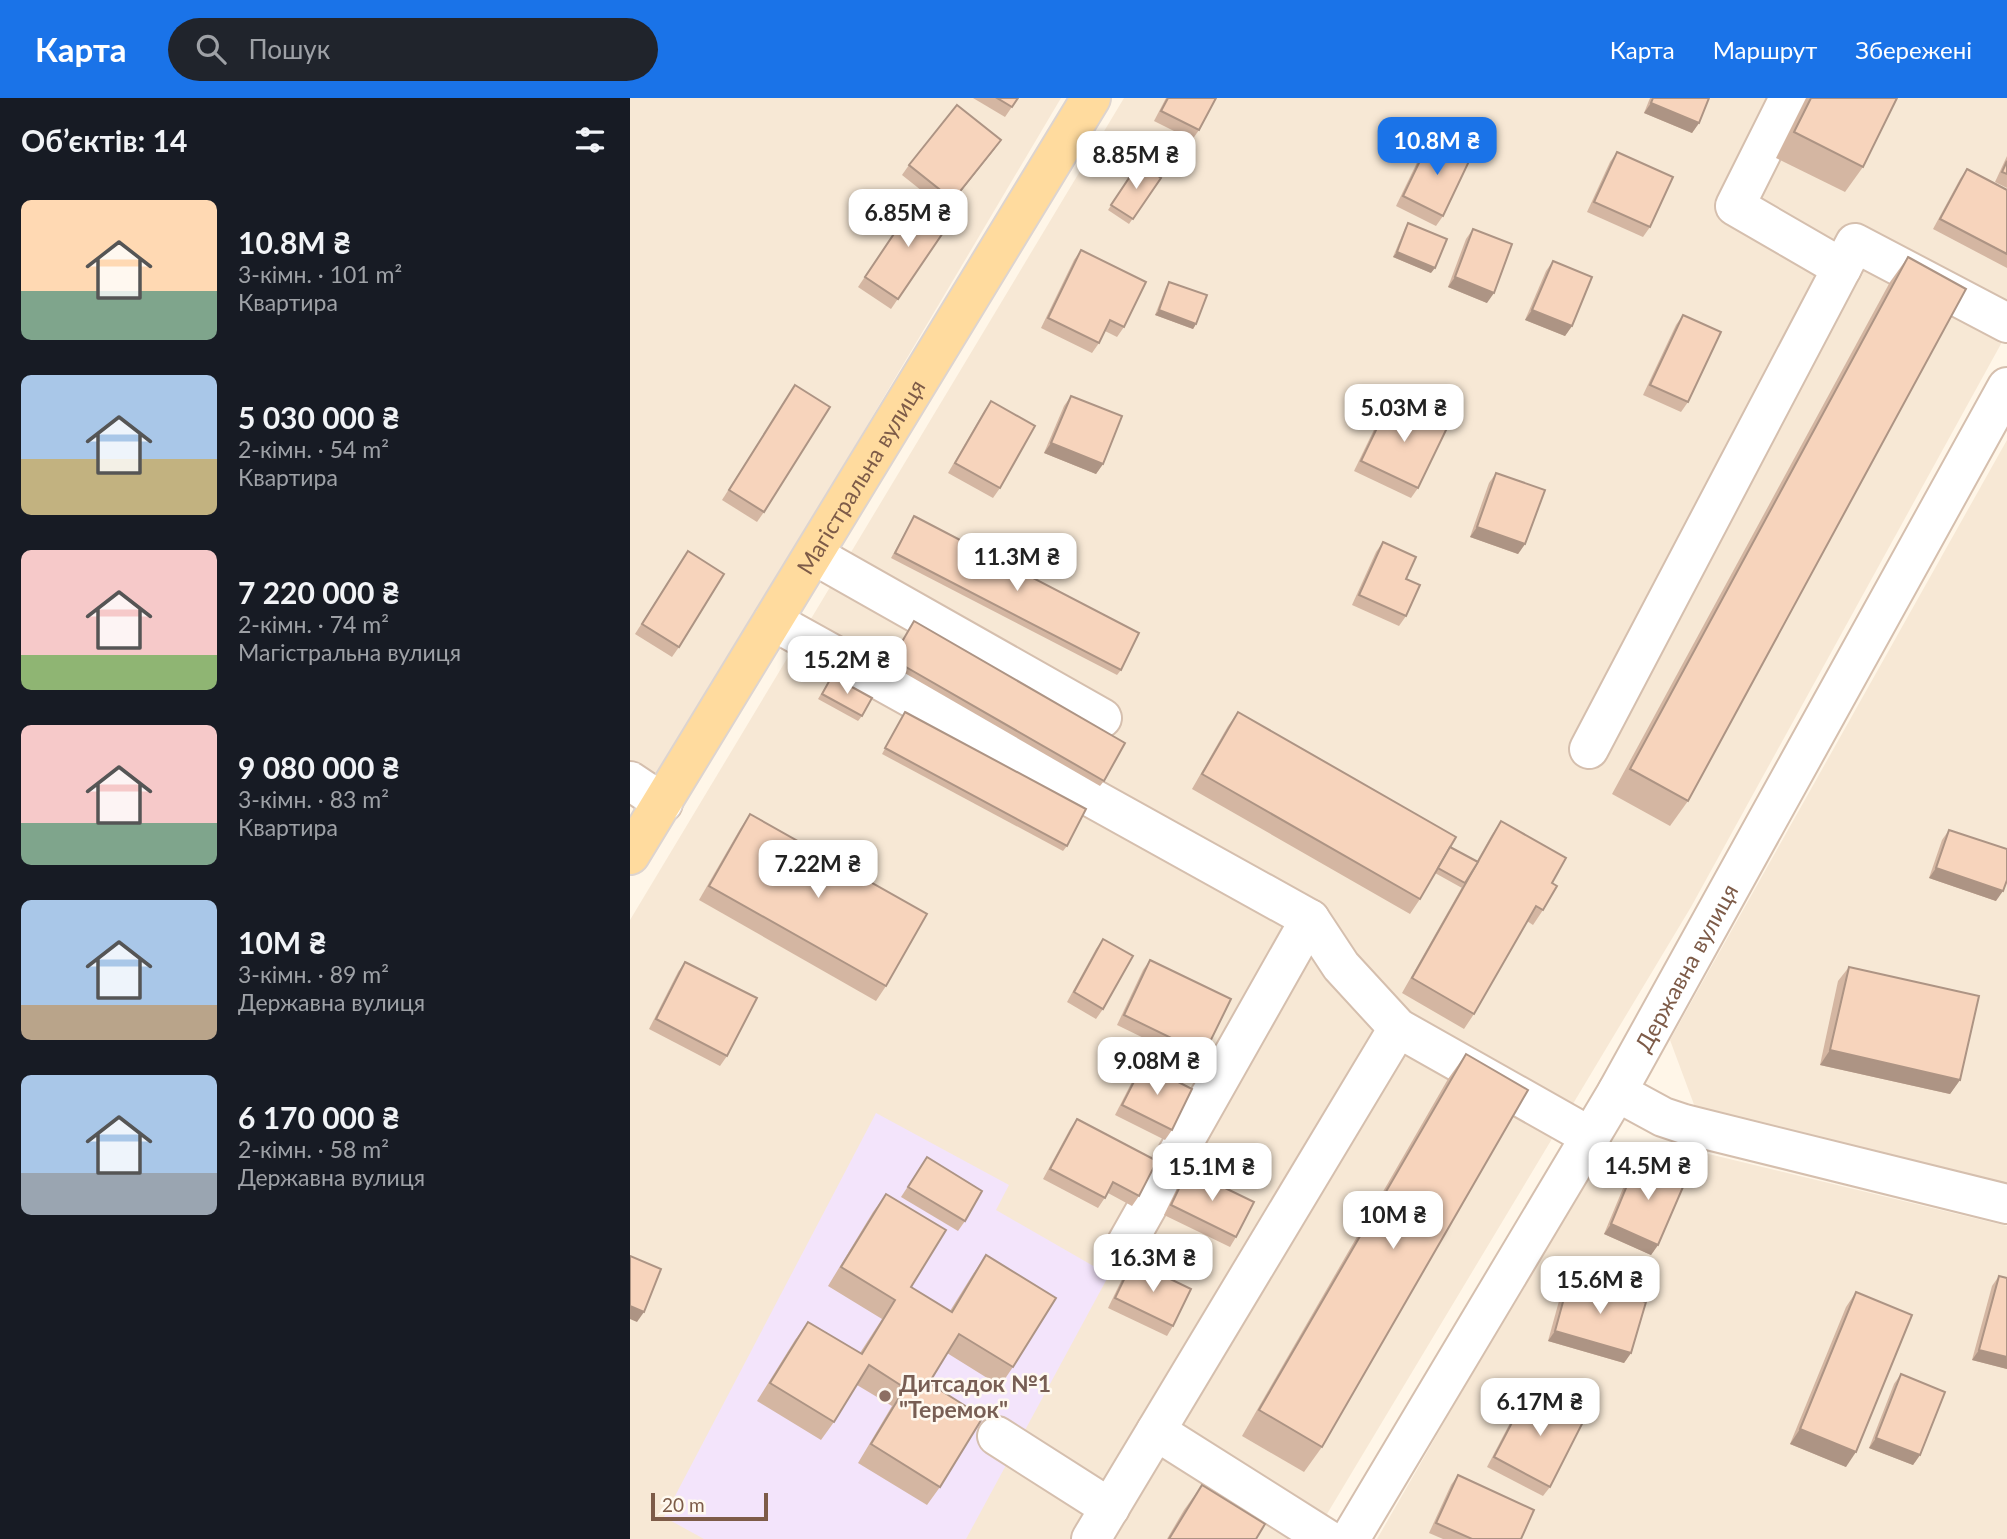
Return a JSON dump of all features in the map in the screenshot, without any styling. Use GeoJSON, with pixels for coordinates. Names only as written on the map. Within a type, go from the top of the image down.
{"type":"FeatureCollection","features":[{"type":"Feature","properties":{"kind":"main road","name":"Магістральна вулиця"},"geometry":{"type":"LineString","coordinates":[[630,855],[1091,98]]}},
{"type":"Feature","properties":{"kind":"street"},"geometry":{"type":"LineString","coordinates":[[1789,98],[1735,206],[1842,268]]}},
{"type":"Feature","properties":{"kind":"street"},"geometry":{"type":"LineString","coordinates":[[1589,748],[1855,243],[2007,323]]}},
{"type":"Feature","properties":{"kind":"street","name":"Державна вулиця"},"geometry":{"type":"LineString","coordinates":[[1350,1539],[1591,1137],[2005,395]]}},
{"type":"Feature","properties":{"kind":"street"},"geometry":{"type":"LineString","coordinates":[[814,555],[1102,718]]}},
{"type":"Feature","properties":{"kind":"street"},"geometry":{"type":"LineString","coordinates":[[774,621],[1310,919],[1341,966],[1398,1028],[1591,1137]]}},
{"type":"Feature","properties":{"kind":"street"},"geometry":{"type":"LineString","coordinates":[[630,781],[663,803]]}},
{"type":"Feature","properties":{"kind":"street"},"geometry":{"type":"LineString","coordinates":[[1120,1255],[1310,919]]}},
{"type":"Feature","properties":{"kind":"street"},"geometry":{"type":"LineString","coordinates":[[997,1436],[1101,1523],[1398,1028]]}},
{"type":"Feature","properties":{"kind":"street"},"geometry":{"type":"LineString","coordinates":[[1617,1091],[1663,1117],[1684,1124],[2007,1204]]}},
{"type":"Feature","properties":{"kind":"street"},"geometry":{"type":"LineString","coordinates":[[1156,1431],[1327,1539]]}},
{"type":"Feature","properties":{"kind":"shaded area"},"geometry":{"type":"Polygon","coordinates":[[[630,98],[1061,98],[653,787],[630,770],[630,98]]]}},
{"type":"Feature","properties":{"kind":"shaded area"},"geometry":{"type":"Polygon","coordinates":[[[1124,98],[2007,98],[2007,333],[1691,907],[1312,1539],[630,1539],[630,920],[1124,98]]]}},
{"type":"Feature","properties":{"kind":"shaded area"},"geometry":{"type":"Polygon","coordinates":[[[2007,440],[2007,1184],[1696,1110],[1670,1040],[2007,440]]]}},
{"type":"Feature","properties":{"kind":"shaded area","name":"Дитсадок №1 \"Теремок\""},"geometry":{"type":"Polygon","coordinates":[[[876,1113],[1009,1185],[996,1210],[1109,1275],[966,1539],[704,1539],[664,1517],[876,1113]]]}},
{"type":"Feature","properties":{"kind":"shaded area"},"geometry":{"type":"Polygon","coordinates":[[[1663,1143],[2007,1226],[2007,1539],[1377,1539],[1589,1171],[1663,1143]]]}},
{"type":"Feature","properties":{"kind":"building"},"geometry":{"type":"Polygon","coordinates":[[[997,98],[1018,98],[1012,107],[997,98]]]}},
{"type":"Feature","properties":{"kind":"building"},"geometry":{"type":"Polygon","coordinates":[[[1168,98],[1216,98],[1199,130],[1161,111],[1168,98]]]}},
{"type":"Feature","properties":{"kind":"building"},"geometry":{"type":"Polygon","coordinates":[[[1653,98],[1709,98],[1699,123],[1651,103],[1653,98]]]}},
{"type":"Feature","properties":{"kind":"building"},"geometry":{"type":"Polygon","coordinates":[[[1811,98],[1897,98],[1863,167],[1794,132],[1811,98]]]}},
{"type":"Feature","properties":{"kind":"building"},"geometry":{"type":"Polygon","coordinates":[[[957,105],[1001,140],[953,200],[909,165],[957,105]]]}},
{"type":"Feature","properties":{"kind":"building"},"geometry":{"type":"Polygon","coordinates":[[[1431,138],[1471,157],[1443,216],[1403,196],[1431,138]]]}},
{"type":"Feature","properties":{"kind":"building"},"geometry":{"type":"Polygon","coordinates":[[[1617,152],[1673,177],[1650,227],[1594,202],[1617,152]]]}},
{"type":"Feature","properties":{"kind":"building"},"geometry":{"type":"Polygon","coordinates":[[[2007,161],[2007,174],[2002,172],[2007,161]]]}},
{"type":"Feature","properties":{"kind":"building"},"geometry":{"type":"Polygon","coordinates":[[[1139,163],[1161,178],[1133,219],[1111,205],[1139,163]]]}},
{"type":"Feature","properties":{"kind":"building"},"geometry":{"type":"Polygon","coordinates":[[[1967,169],[2007,190],[2007,254],[1940,219],[1967,169]]]}},
{"type":"Feature","properties":{"kind":"building"},"geometry":{"type":"Polygon","coordinates":[[[918,198],[951,221],[898,299],[865,277],[918,198]]]}},
{"type":"Feature","properties":{"kind":"building"},"geometry":{"type":"Polygon","coordinates":[[[1408,223],[1447,239],[1435,268],[1397,252],[1408,223]]]}},
{"type":"Feature","properties":{"kind":"building"},"geometry":{"type":"Polygon","coordinates":[[[1473,229],[1512,244],[1494,293],[1455,277],[1473,229]]]}},
{"type":"Feature","properties":{"kind":"building"},"geometry":{"type":"Polygon","coordinates":[[[1081,250],[1146,282],[1124,327],[1110,320],[1099,343],[1048,318],[1081,250]]]}},
{"type":"Feature","properties":{"kind":"building"},"geometry":{"type":"Polygon","coordinates":[[[1908,257],[1966,289],[1688,801],[1630,769],[1908,257]]]}},
{"type":"Feature","properties":{"kind":"building"},"geometry":{"type":"Polygon","coordinates":[[[1553,261],[1592,277],[1572,326],[1532,310],[1553,261]]]}},
{"type":"Feature","properties":{"kind":"building"},"geometry":{"type":"Polygon","coordinates":[[[1169,282],[1207,295],[1196,324],[1159,310],[1169,282]]]}},
{"type":"Feature","properties":{"kind":"building"},"geometry":{"type":"Polygon","coordinates":[[[1683,315],[1721,332],[1688,402],[1650,385],[1683,315]]]}},
{"type":"Feature","properties":{"kind":"building"},"geometry":{"type":"Polygon","coordinates":[[[795,385],[830,407],[764,512],[729,490],[795,385]]]}},
{"type":"Feature","properties":{"kind":"building"},"geometry":{"type":"Polygon","coordinates":[[[1071,396],[1122,416],[1103,464],[1051,443],[1071,396]]]}},
{"type":"Feature","properties":{"kind":"building"},"geometry":{"type":"Polygon","coordinates":[[[991,401],[1035,426],[1000,488],[955,463],[991,401]]]}},
{"type":"Feature","properties":{"kind":"building"},"geometry":{"type":"Polygon","coordinates":[[[1390,401],[1447,428],[1418,488],[1361,461],[1390,401]]]}},
{"type":"Feature","properties":{"kind":"building"},"geometry":{"type":"Polygon","coordinates":[[[1496,473],[1545,490],[1525,544],[1477,527],[1496,473]]]}},
{"type":"Feature","properties":{"kind":"building"},"geometry":{"type":"Polygon","coordinates":[[[914,516],[1139,633],[1121,670],[895,553],[914,516]]]}},
{"type":"Feature","properties":{"kind":"building"},"geometry":{"type":"Polygon","coordinates":[[[1383,542],[1416,557],[1406,579],[1420,585],[1406,616],[1359,595],[1383,542]]]}},
{"type":"Feature","properties":{"kind":"building"},"geometry":{"type":"Polygon","coordinates":[[[688,551],[724,574],[679,647],[642,624],[688,551]]]}},
{"type":"Feature","properties":{"kind":"building"},"geometry":{"type":"Polygon","coordinates":[[[914,621],[1125,743],[1104,781],[892,659],[914,621]]]}},
{"type":"Feature","properties":{"kind":"building"},"geometry":{"type":"Polygon","coordinates":[[[832,676],[872,698],[862,716],[822,694],[832,676]]]}},
{"type":"Feature","properties":{"kind":"building"},"geometry":{"type":"Polygon","coordinates":[[[905,712],[1086,809],[1067,846],[885,748],[905,712]]]}},
{"type":"Feature","properties":{"kind":"building"},"geometry":{"type":"Polygon","coordinates":[[[1238,712],[1456,837],[1420,899],[1202,774],[1238,712]]]}},
{"type":"Feature","properties":{"kind":"building"},"geometry":{"type":"Polygon","coordinates":[[[750,814],[927,914],[886,986],[709,886],[750,814]]]}},
{"type":"Feature","properties":{"kind":"building"},"geometry":{"type":"Polygon","coordinates":[[[1501,821],[1566,858],[1552,883],[1557,886],[1543,910],[1536,906],[1474,1014],[1412,978],[1501,821]]]}},
{"type":"Feature","properties":{"kind":"building"},"geometry":{"type":"Polygon","coordinates":[[[1949,830],[2007,849],[2007,880],[2003,891],[1936,868],[1949,830]]]}},
{"type":"Feature","properties":{"kind":"building"},"geometry":{"type":"Polygon","coordinates":[[[1450,847],[1478,862],[1465,883],[1438,868],[1450,847]]]}},
{"type":"Feature","properties":{"kind":"building"},"geometry":{"type":"Polygon","coordinates":[[[1103,939],[1133,956],[1103,1009],[1074,992],[1103,939]]]}},
{"type":"Feature","properties":{"kind":"building"},"geometry":{"type":"Polygon","coordinates":[[[1150,960],[1231,999],[1204,1054],[1124,1015],[1150,960]]]}},
{"type":"Feature","properties":{"kind":"building"},"geometry":{"type":"Polygon","coordinates":[[[685,962],[757,998],[727,1056],[656,1019],[685,962]]]}},
{"type":"Feature","properties":{"kind":"building"},"geometry":{"type":"Polygon","coordinates":[[[1849,967],[1979,996],[1960,1080],[1830,1050],[1849,967]]]}},
{"type":"Feature","properties":{"kind":"building"},"geometry":{"type":"Polygon","coordinates":[[[1466,1054],[1528,1090],[1322,1447],[1259,1410],[1466,1054]]]}},
{"type":"Feature","properties":{"kind":"building"},"geometry":{"type":"Polygon","coordinates":[[[1143,1064],[1192,1089],[1172,1130],[1122,1105],[1143,1064]]]}},
{"type":"Feature","properties":{"kind":"building"},"geometry":{"type":"Polygon","coordinates":[[[1077,1119],[1157,1161],[1139,1196],[1113,1182],[1105,1198],[1050,1169],[1077,1119]]]}},
{"type":"Feature","properties":{"kind":"building"},"geometry":{"type":"Polygon","coordinates":[[[927,1157],[982,1191],[965,1221],[908,1187],[927,1157]]]}},
{"type":"Feature","properties":{"kind":"building"},"geometry":{"type":"Polygon","coordinates":[[[1638,1159],[1686,1180],[1658,1245],[1611,1224],[1638,1159]]]}},
{"type":"Feature","properties":{"kind":"building"},"geometry":{"type":"Polygon","coordinates":[[[1188,1170],[1254,1202],[1236,1237],[1171,1205],[1188,1170]]]}},
{"type":"Feature","properties":{"kind":"building"},"geometry":{"type":"Polygon","coordinates":[[[886,1194],[946,1230],[911,1287],[952,1312],[986,1255],[1056,1298],[1013,1367],[959,1334],[929,1383],[983,1417],[940,1487],[871,1444],[905,1388],[869,1365],[834,1422],[770,1383],[808,1322],[862,1354],[895,1300],[841,1267],[886,1194]]]}},
{"type":"Feature","properties":{"kind":"building"},"geometry":{"type":"Polygon","coordinates":[[[630,1256],[661,1269],[644,1312],[630,1306],[630,1256]]]}},
{"type":"Feature","properties":{"kind":"building"},"geometry":{"type":"Polygon","coordinates":[[[1133,1261],[1191,1289],[1173,1326],[1115,1298],[1133,1261]]]}},
{"type":"Feature","properties":{"kind":"building"},"geometry":{"type":"Polygon","coordinates":[[[1999,1276],[2007,1278],[2007,1357],[1979,1350],[1999,1276]]]}},
{"type":"Feature","properties":{"kind":"building"},"geometry":{"type":"Polygon","coordinates":[[[1569,1280],[1646,1302],[1631,1353],[1555,1331],[1569,1280]]]}},
{"type":"Feature","properties":{"kind":"building"},"geometry":{"type":"Polygon","coordinates":[[[1856,1292],[1912,1315],[1856,1452],[1800,1429],[1856,1292]]]}},
{"type":"Feature","properties":{"kind":"building"},"geometry":{"type":"Polygon","coordinates":[[[1901,1374],[1945,1392],[1920,1455],[1876,1438],[1901,1374]]]}},
{"type":"Feature","properties":{"kind":"building"},"geometry":{"type":"Polygon","coordinates":[[[1529,1390],[1585,1418],[1550,1487],[1494,1457],[1529,1390]]]}},
{"type":"Feature","properties":{"kind":"building"},"geometry":{"type":"Polygon","coordinates":[[[1458,1475],[1534,1510],[1521,1539],[1472,1539],[1436,1523],[1458,1475]]]}},
{"type":"Feature","properties":{"kind":"building"},"geometry":{"type":"Polygon","coordinates":[[[1202,1485],[1265,1524],[1256,1539],[1169,1539],[1202,1485]]]}},
{"type":"Feature","properties":{"kind":"place","name":"Дитсадок №1 \"Теремок\""},"geometry":{"type":"Point","coordinates":[885,1396]}}]}
